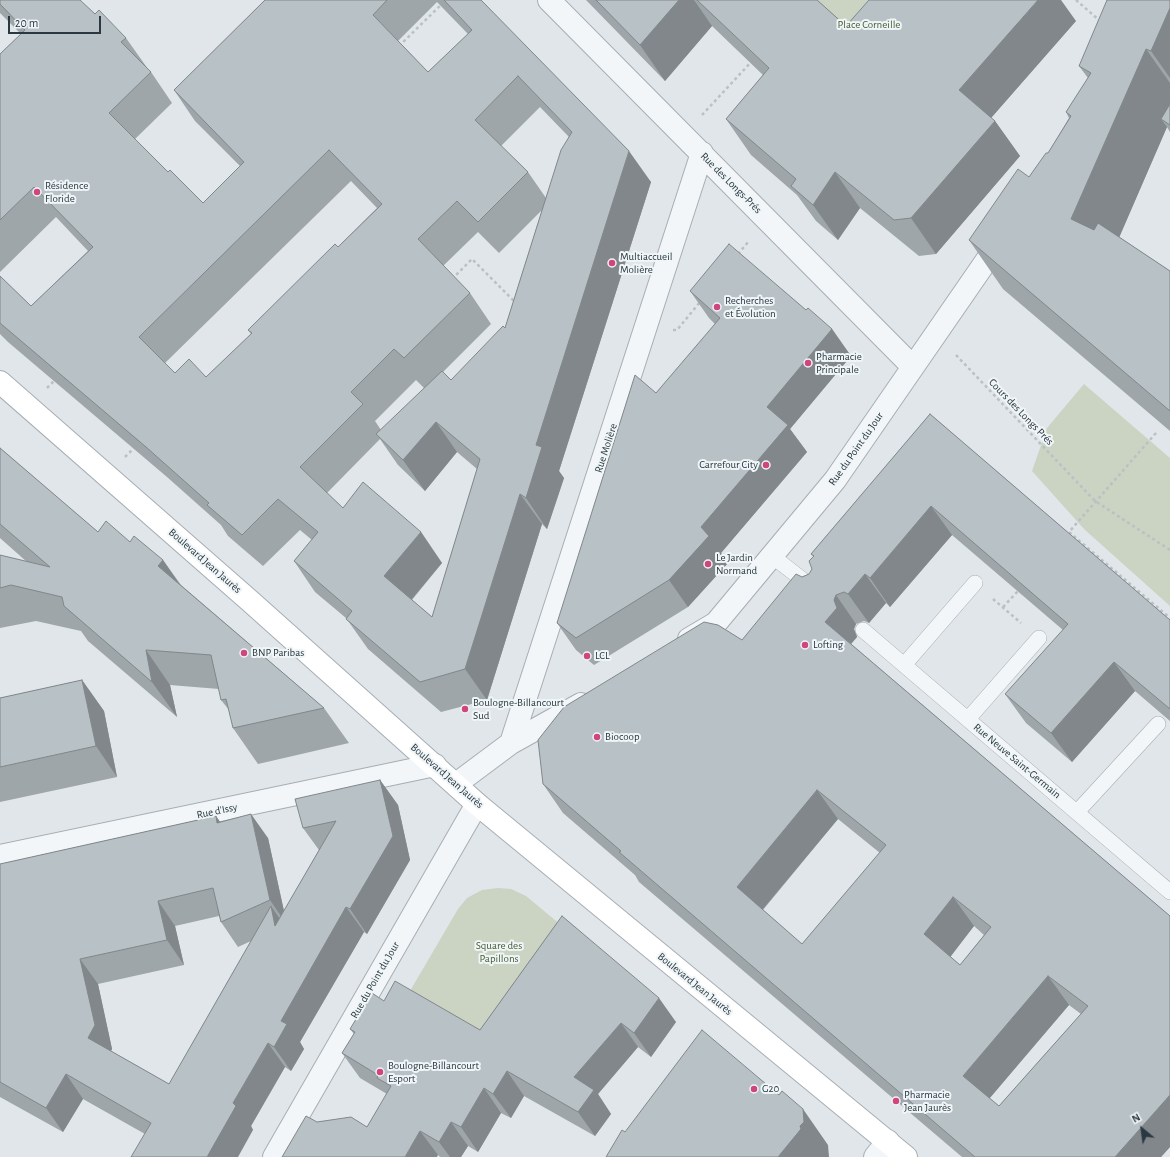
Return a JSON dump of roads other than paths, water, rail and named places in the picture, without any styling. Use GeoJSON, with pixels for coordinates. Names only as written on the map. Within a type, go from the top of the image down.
{"type":"FeatureCollection","features":[{"type":"Feature","properties":{"kind":"street","name":"Rue des Longs-Prés"},"geometry":{"type":"LineString","coordinates":[[549,0],[913,367]]}},
{"type":"Feature","properties":{"kind":"street","name":"Rue Molière"},"geometry":{"type":"LineString","coordinates":[[511,743],[644,328],[702,153]]}},
{"type":"Feature","properties":{"kind":"street","name":"Rue du Point du Jour"},"geometry":{"type":"LineString","coordinates":[[671,650],[716,623],[835,480],[1015,219]]}},
{"type":"Feature","properties":{"kind":"street","name":"Boulevard Jean Jaurès"},"geometry":{"type":"LineString","coordinates":[[0,382],[435,765],[477,804],[881,1149],[906,1157]]}},
{"type":"Feature","properties":{"kind":"street"},"geometry":{"type":"LineString","coordinates":[[456,784],[511,743],[600,693]]}},
{"type":"Feature","properties":{"kind":"street","name":"Rue d'Issy"},"geometry":{"type":"LineString","coordinates":[[0,856],[435,765]]}},
{"type":"Feature","properties":{"kind":"street","name":"Rue du Point du Jour"},"geometry":{"type":"LineString","coordinates":[[274,1157],[477,804]]}},
{"type":"Feature","properties":{"kind":"lane"},"geometry":{"type":"LineString","coordinates":[[772,556],[823,597]]}},
{"type":"Feature","properties":{"kind":"lane"},"geometry":{"type":"LineString","coordinates":[[904,665],[974,583]]}},
{"type":"Feature","properties":{"kind":"lane","name":"Rue Neuve Saint-Germain"},"geometry":{"type":"LineString","coordinates":[[863,630],[1170,892]]}},
{"type":"Feature","properties":{"kind":"lane"},"geometry":{"type":"LineString","coordinates":[[968,719],[1039,638]]}},
{"type":"Feature","properties":{"kind":"lane"},"geometry":{"type":"LineString","coordinates":[[1077,812],[1158,724]]}},
{"type":"Feature","properties":{"kind":"place","name":"Résidence Floride"},"geometry":{"type":"Point","coordinates":[37,192]}},
{"type":"Feature","properties":{"kind":"place","name":"Multiaccueil Molière"},"geometry":{"type":"Point","coordinates":[612,263]}},
{"type":"Feature","properties":{"kind":"place","name":"Recherches et Évolution"},"geometry":{"type":"Point","coordinates":[717,307]}},
{"type":"Feature","properties":{"kind":"place","name":"Pharmacie Principale"},"geometry":{"type":"Point","coordinates":[808,363]}},
{"type":"Feature","properties":{"kind":"place","name":"Carrefour City"},"geometry":{"type":"Point","coordinates":[766,465]}},
{"type":"Feature","properties":{"kind":"place","name":"Le Jardin Normand"},"geometry":{"type":"Point","coordinates":[708,564]}},
{"type":"Feature","properties":{"kind":"place","name":"Lofting"},"geometry":{"type":"Point","coordinates":[805,645]}},
{"type":"Feature","properties":{"kind":"place","name":"BNP Paribas"},"geometry":{"type":"Point","coordinates":[244,653]}},
{"type":"Feature","properties":{"kind":"place","name":"LCL"},"geometry":{"type":"Point","coordinates":[587,656]}},
{"type":"Feature","properties":{"kind":"place","name":"Boulogne-Billancourt Sud"},"geometry":{"type":"Point","coordinates":[465,709]}},
{"type":"Feature","properties":{"kind":"place","name":"Biocoop"},"geometry":{"type":"Point","coordinates":[597,737]}},
{"type":"Feature","properties":{"kind":"place","name":"Boulogne-Billancourt Esport"},"geometry":{"type":"Point","coordinates":[380,1072]}},
{"type":"Feature","properties":{"kind":"place","name":"G20"},"geometry":{"type":"Point","coordinates":[754,1089]}},
{"type":"Feature","properties":{"kind":"place","name":"Pharmacie Jean Jaurès"},"geometry":{"type":"Point","coordinates":[896,1101]}},
{"type":"Feature","properties":{"kind":"park label","name":"Place Corneille"},"geometry":{"type":"Point","coordinates":[869,25]}},
{"type":"Feature","properties":{"kind":"park label","name":"Square des Papillons"},"geometry":{"type":"Point","coordinates":[499,952]}}]}
